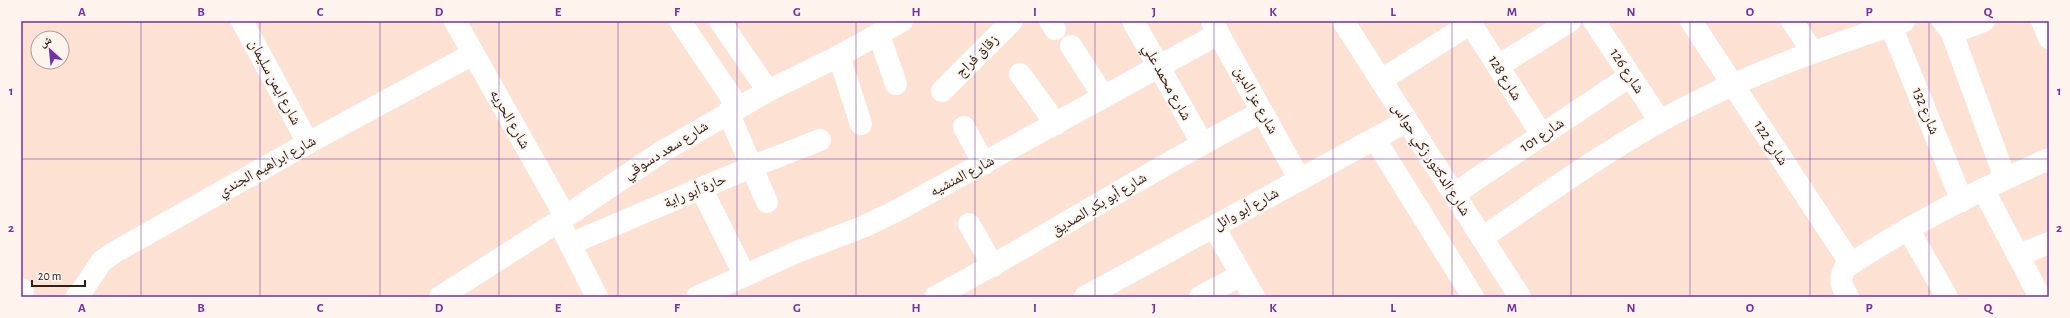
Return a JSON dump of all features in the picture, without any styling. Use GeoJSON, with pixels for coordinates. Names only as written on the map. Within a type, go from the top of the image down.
{"type":"FeatureCollection","features":[{"type":"Feature","properties":{"kind":"street","name":"شارع ايمن سليمان"},"geometry":{"type":"LineString","coordinates":[[242,21],[308,143]]}},
{"type":"Feature","properties":{"kind":"street","name":"شارع الحريه"},"geometry":{"type":"LineString","coordinates":[[455,21],[562,219],[570,244],[597,297]]}},
{"type":"Feature","properties":{"kind":"street"},"geometry":{"type":"LineString","coordinates":[[680,21],[733,110],[751,167],[767,202]]}},
{"type":"Feature","properties":{"kind":"street"},"geometry":{"type":"LineString","coordinates":[[720,21],[768,91]]}},
{"type":"Feature","properties":{"kind":"street","name":"شارع سعد دسوقي"},"geometry":{"type":"LineString","coordinates":[[440,297],[562,219],[662,151],[768,91],[879,35],[902,21]]}},
{"type":"Feature","properties":{"kind":"street","name":"زقاق فراج"},"geometry":{"type":"LineString","coordinates":[[942,91],[1012,21]]}},
{"type":"Feature","properties":{"kind":"street","name":"شارع محمد علي"},"geometry":{"type":"LineString","coordinates":[[1133,21],[1202,143]]}},
{"type":"Feature","properties":{"kind":"street","name":"شارع الدكتور زكي حواس"},"geometry":{"type":"LineString","coordinates":[[1343,21],[1520,297]]}},
{"type":"Feature","properties":{"kind":"street"},"geometry":{"type":"LineString","coordinates":[[1498,66],[1570,21]]}},
{"type":"Feature","properties":{"kind":"street","name":"شارع 126"},"geometry":{"type":"LineString","coordinates":[[1594,21],[1660,121]]}},
{"type":"Feature","properties":{"kind":"street","name":"شارع 122"},"geometry":{"type":"LineString","coordinates":[[1691,21],[1851,264]]}},
{"type":"Feature","properties":{"kind":"street"},"geometry":{"type":"LineString","coordinates":[[1792,21],[1812,52]]}},
{"type":"Feature","properties":{"kind":"street"},"geometry":{"type":"LineString","coordinates":[[1984,21],[1948,27],[2005,178]]}},
{"type":"Feature","properties":{"kind":"street"},"geometry":{"type":"LineString","coordinates":[[2042,21],[2049,38]]}},
{"type":"Feature","properties":{"kind":"street"},"geometry":{"type":"LineString","coordinates":[[1381,80],[1470,22]]}},
{"type":"Feature","properties":{"kind":"street","name":"شارع 128"},"geometry":{"type":"LineString","coordinates":[[1470,22],[1542,135]]}},
{"type":"Feature","properties":{"kind":"street"},"geometry":{"type":"LineString","coordinates":[[1482,238],[1592,162],[1660,121],[1732,85],[1812,52],[1895,22]]}},
{"type":"Feature","properties":{"kind":"street","name":"شارع 132"},"geometry":{"type":"LineString","coordinates":[[1895,22],[1962,201]]}},
{"type":"Feature","properties":{"kind":"street","name":"شارع المنشيه"},"geometry":{"type":"LineString","coordinates":[[697,297],[797,252],[865,226],[984,164],[1159,67],[1215,28]]}},
{"type":"Feature","properties":{"kind":"street","name":"شارع عز الدين"},"geometry":{"type":"LineString","coordinates":[[1215,28],[1300,180]]}},
{"type":"Feature","properties":{"kind":"street"},"geometry":{"type":"LineString","coordinates":[[879,35],[896,84]]}},
{"type":"Feature","properties":{"kind":"street"},"geometry":{"type":"LineString","coordinates":[[1071,46],[1104,97]]}},
{"type":"Feature","properties":{"kind":"street","name":"شارع ابراهيم الجندي"},"geometry":{"type":"LineString","coordinates":[[76,297],[84,289],[102,261],[115,252],[308,143],[474,54]]}},
{"type":"Feature","properties":{"kind":"street"},"geometry":{"type":"LineString","coordinates":[[838,56],[862,124]]}},
{"type":"Feature","properties":{"kind":"street"},"geometry":{"type":"LineString","coordinates":[[1020,74],[1056,124]]}},
{"type":"Feature","properties":{"kind":"street","name":"شارع 101"},"geometry":{"type":"LineString","coordinates":[[1454,194],[1630,76]]}},
{"type":"Feature","properties":{"kind":"street","name":"شارع أبو بكر الصديق"},"geometry":{"type":"LineString","coordinates":[[935,297],[993,266],[1202,143],[1262,112]]}},
{"type":"Feature","properties":{"kind":"street","name":"شارع أبو وائل"},"geometry":{"type":"LineString","coordinates":[[1085,297],[1407,121]]}},
{"type":"Feature","properties":{"kind":"street"},"geometry":{"type":"LineString","coordinates":[[964,127],[984,164]]}},
{"type":"Feature","properties":{"kind":"street"},"geometry":{"type":"LineString","coordinates":[[1375,139],[1473,297]]}},
{"type":"Feature","properties":{"kind":"street","name":"حارة أبو راية"},"geometry":{"type":"LineString","coordinates":[[570,244],[751,167],[820,140]]}},
{"type":"Feature","properties":{"kind":"street"},"geometry":{"type":"LineString","coordinates":[[1848,297],[1841,282],[1841,275],[1845,268],[1908,229],[2005,178],[2049,159]]}},
{"type":"Feature","properties":{"kind":"street"},"geometry":{"type":"LineString","coordinates":[[701,188],[745,276]]}},
{"type":"Feature","properties":{"kind":"street"},"geometry":{"type":"LineString","coordinates":[[1983,189],[2040,297]]}},
{"type":"Feature","properties":{"kind":"street"},"geometry":{"type":"LineString","coordinates":[[970,224],[993,266]]}},
{"type":"Feature","properties":{"kind":"street"},"geometry":{"type":"LineString","coordinates":[[1214,227],[1254,297]]}},
{"type":"Feature","properties":{"kind":"street"},"geometry":{"type":"LineString","coordinates":[[1908,229],[1947,297]]}},
{"type":"Feature","properties":{"kind":"street"},"geometry":{"type":"LineString","coordinates":[[2018,255],[2049,243]]}},
{"type":"Feature","properties":{"kind":"street"},"geometry":{"type":"LineString","coordinates":[[1200,297],[1241,275]]}}]}
